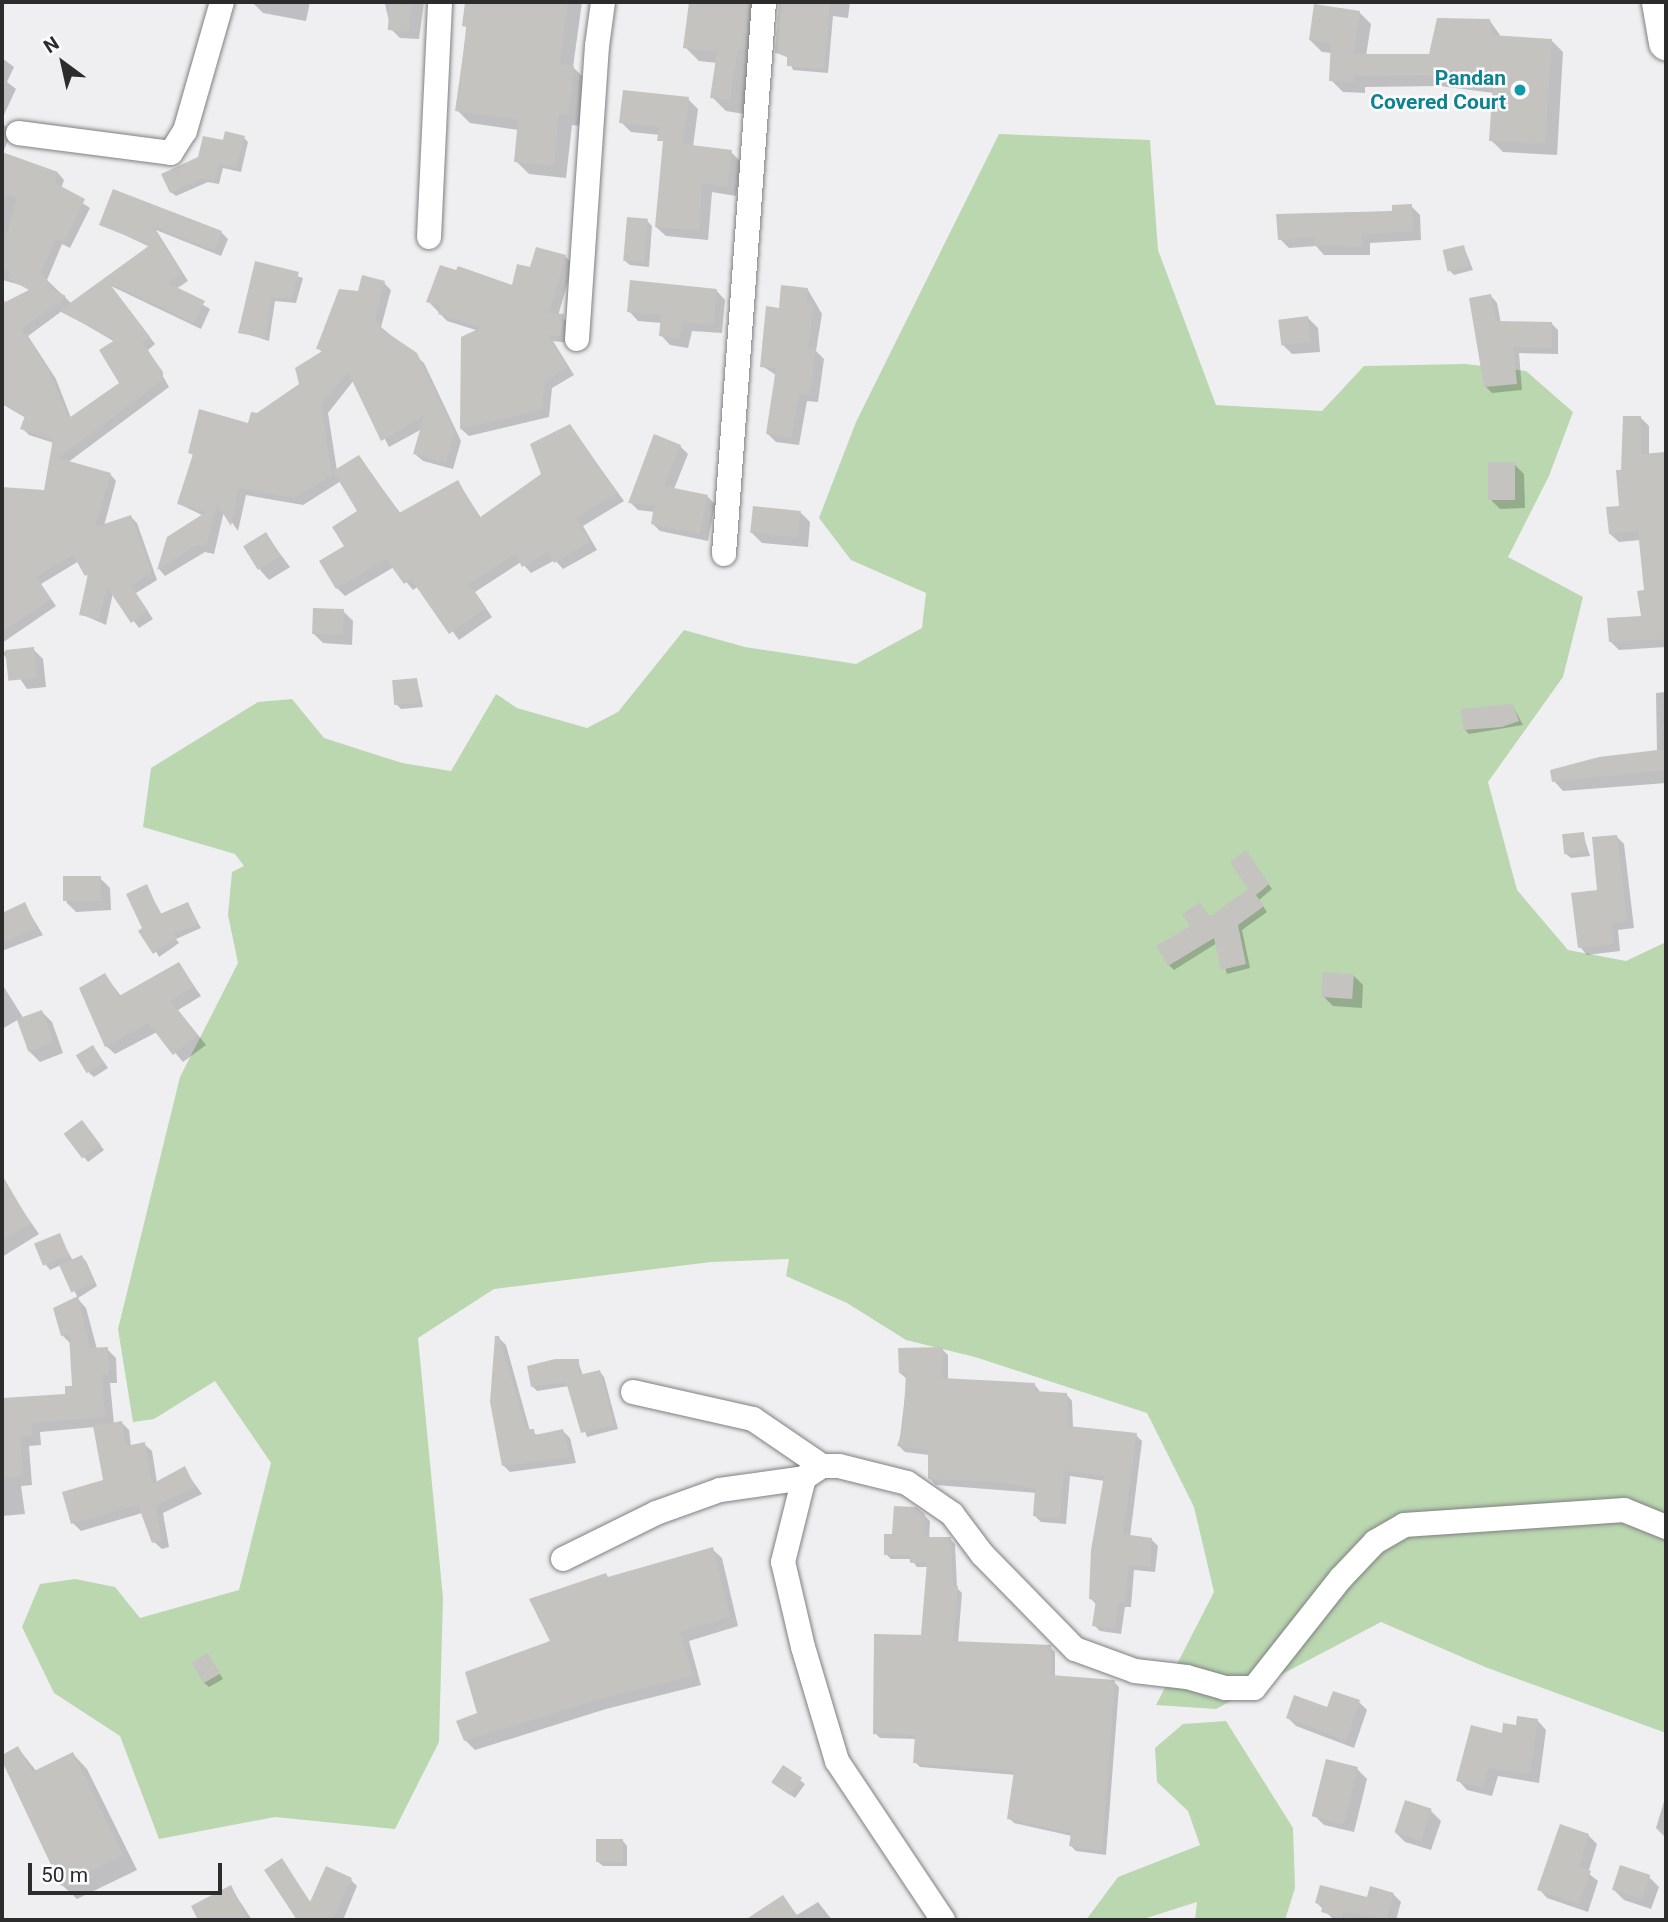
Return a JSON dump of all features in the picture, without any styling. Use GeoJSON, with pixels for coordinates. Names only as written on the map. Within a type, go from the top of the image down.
{"type":"FeatureCollection","features":[{"type":"Feature","properties":{"kind":"main road"},"geometry":{"type":"LineString","coordinates":[[1659,2],[1666,42]]}},
{"type":"Feature","properties":{"kind":"street"},"geometry":{"type":"LineString","coordinates":[[18,133],[171,153],[185,131],[222,2]]}},
{"type":"Feature","properties":{"kind":"street"},"geometry":{"type":"LineString","coordinates":[[429,237],[440,2]]}},
{"type":"Feature","properties":{"kind":"street"},"geometry":{"type":"LineString","coordinates":[[578,339],[603,2]]}},
{"type":"Feature","properties":{"kind":"street"},"geometry":{"type":"LineString","coordinates":[[724,554],[764,2]]}},
{"type":"Feature","properties":{"kind":"street"},"geometry":{"type":"LineString","coordinates":[[633,1391],[753,1419],[813,1472]]}},
{"type":"Feature","properties":{"kind":"street"},"geometry":{"type":"LineString","coordinates":[[563,1559],[656,1513],[720,1490],[839,1465],[907,1483],[952,1514],[982,1554],[1075,1649],[1135,1671],[1187,1677],[1225,1688],[1254,1688],[1341,1578],[1375,1542],[1404,1525],[1624,1510],[1666,1527]]}},
{"type":"Feature","properties":{"kind":"street"},"geometry":{"type":"LineString","coordinates":[[813,1472],[783,1562],[837,1761],[943,1920]]}},
{"type":"Feature","properties":{"kind":"green space"},"geometry":{"type":"Polygon","coordinates":[[[999,134],[1150,140],[1158,250],[1216,405],[1322,411],[1364,366],[1465,364],[1526,371],[1573,412],[1549,476],[1508,557],[1583,597],[1563,677],[1488,782],[1517,890],[1568,950],[1626,961],[1666,942],[1666,1733],[1485,1667],[1381,1622],[1216,1709],[1156,1705],[1214,1592],[1194,1507],[1147,1413],[975,1357],[906,1340],[847,1303],[786,1276],[789,1259],[711,1262],[494,1289],[418,1338],[443,1598],[439,1742],[395,1829],[275,1817],[159,1839],[120,1736],[54,1693],[22,1627],[40,1584],[75,1579],[115,1587],[140,1618],[239,1590],[271,1463],[215,1381],[154,1419],[133,1422],[118,1329],[180,1077],[238,963],[228,915],[232,872],[244,866],[235,854],[143,827],[151,768],[258,702],[292,699],[324,738],[402,763],[451,771],[496,694],[517,708],[587,728],[618,712],[684,630],[745,647],[856,664],[922,628],[926,593],[851,560],[819,518],[856,422],[999,134]]]}},
{"type":"Feature","properties":{"kind":"green space"},"geometry":{"type":"Polygon","coordinates":[[[1226,1721],[1293,1828],[1295,1888],[1285,1920],[1195,1920],[1197,1902],[1140,1920],[1086,1920],[1118,1877],[1200,1845],[1188,1811],[1157,1782],[1155,1748],[1183,1724],[1226,1721]]]}},
{"type":"Feature","properties":{"kind":"building"},"geometry":{"type":"Polygon","coordinates":[[[465,2],[568,2],[560,64],[574,66],[569,114],[559,113],[554,166],[514,162],[518,120],[455,111],[467,27],[462,26],[465,2]]]}},
{"type":"Feature","properties":{"kind":"building"},"geometry":{"type":"Polygon","coordinates":[[[689,2],[749,2],[746,49],[739,49],[737,54],[730,100],[710,98],[717,52],[683,48],[689,2]]]}},
{"type":"Feature","properties":{"kind":"building"},"geometry":{"type":"Polygon","coordinates":[[[779,2],[830,2],[824,69],[787,66],[787,55],[775,53],[779,2]]]}},
{"type":"Feature","properties":{"kind":"building"},"geometry":{"type":"Polygon","coordinates":[[[390,4],[411,6],[409,32],[388,30],[390,4]]]}},
{"type":"Feature","properties":{"kind":"building"},"geometry":{"type":"Polygon","coordinates":[[[1314,4],[1360,11],[1354,54],[1429,54],[1437,18],[1490,19],[1491,35],[1552,39],[1545,144],[1489,141],[1493,83],[1427,75],[1354,76],[1354,82],[1329,81],[1331,43],[1309,40],[1314,4]]]}},
{"type":"Feature","properties":{"kind":"building"},"geometry":{"type":"Polygon","coordinates":[[[623,90],[689,97],[683,144],[732,150],[727,187],[702,183],[699,231],[655,227],[663,141],[657,141],[659,127],[619,123],[623,90]]]}},
{"type":"Feature","properties":{"kind":"building"},"geometry":{"type":"Polygon","coordinates":[[[225,131],[245,136],[236,168],[219,164],[215,181],[202,178],[170,193],[161,174],[198,157],[203,136],[223,140],[225,131]]]}},
{"type":"Feature","properties":{"kind":"building"},"geometry":{"type":"Polygon","coordinates":[[[2,152],[58,172],[55,183],[85,199],[64,243],[56,239],[41,272],[52,289],[66,296],[60,301],[63,307],[57,303],[22,329],[49,371],[69,418],[119,383],[99,350],[115,340],[59,311],[150,245],[99,225],[113,189],[222,231],[215,250],[152,226],[182,274],[168,283],[205,301],[194,323],[109,283],[150,337],[142,342],[163,372],[163,380],[58,458],[111,473],[95,527],[131,515],[152,573],[131,586],[148,611],[131,623],[107,587],[99,619],[79,615],[88,574],[85,576],[73,555],[36,577],[51,599],[2,632],[2,487],[44,490],[53,439],[20,429],[25,416],[2,403],[2,297],[5,302],[29,290],[7,278],[10,272],[2,270],[2,250],[17,198],[2,193],[2,152]]]}},
{"type":"Feature","properties":{"kind":"building"},"geometry":{"type":"Polygon","coordinates":[[[1412,204],[1413,231],[1362,235],[1362,247],[1314,246],[1314,237],[1278,240],[1276,214],[1392,211],[1392,205],[1412,204]]]}},
{"type":"Feature","properties":{"kind":"building"},"geometry":{"type":"Polygon","coordinates":[[[627,217],[648,219],[644,263],[623,261],[627,217]]]}},
{"type":"Feature","properties":{"kind":"building"},"geometry":{"type":"Polygon","coordinates":[[[1464,245],[1469,266],[1448,271],[1443,250],[1464,245]]]}},
{"type":"Feature","properties":{"kind":"building"},"geometry":{"type":"Polygon","coordinates":[[[536,247],[566,255],[549,313],[564,314],[562,336],[548,335],[567,367],[545,381],[542,410],[460,429],[461,337],[482,327],[438,314],[441,306],[426,302],[440,265],[456,270],[458,266],[512,285],[517,264],[530,267],[536,247]]]}},
{"type":"Feature","properties":{"kind":"building"},"geometry":{"type":"Polygon","coordinates":[[[255,261],[299,272],[291,299],[271,297],[265,338],[238,333],[255,261]]]}},
{"type":"Feature","properties":{"kind":"building"},"geometry":{"type":"Polygon","coordinates":[[[362,275],[385,281],[375,318],[383,330],[417,353],[455,432],[446,463],[413,454],[424,416],[381,441],[348,372],[321,405],[332,475],[295,498],[239,488],[231,526],[217,504],[206,547],[197,545],[157,570],[167,537],[206,512],[177,504],[193,454],[188,453],[199,409],[248,423],[251,412],[257,413],[299,384],[295,368],[324,350],[316,349],[339,289],[358,291],[362,275]]]}},
{"type":"Feature","properties":{"kind":"building"},"geometry":{"type":"Polygon","coordinates":[[[630,280],[717,289],[713,325],[683,322],[679,339],[659,336],[661,315],[627,312],[630,280]]]}},
{"type":"Feature","properties":{"kind":"building"},"geometry":{"type":"Polygon","coordinates":[[[781,285],[808,288],[807,303],[814,304],[808,348],[816,349],[810,394],[799,393],[791,438],[766,434],[776,368],[760,367],[766,306],[779,308],[781,285]]]}},
{"type":"Feature","properties":{"kind":"building"},"geometry":{"type":"Polygon","coordinates":[[[1491,294],[1496,321],[1552,322],[1552,348],[1513,347],[1517,384],[1484,387],[1469,298],[1491,294]]]}},
{"type":"Feature","properties":{"kind":"building"},"geometry":{"type":"Polygon","coordinates":[[[1308,316],[1311,342],[1281,345],[1278,320],[1308,316]]]}},
{"type":"Feature","properties":{"kind":"building"},"geometry":{"type":"Polygon","coordinates":[[[1623,416],[1641,416],[1641,454],[1666,452],[1666,639],[1609,642],[1607,618],[1641,616],[1637,591],[1644,590],[1638,531],[1609,534],[1606,507],[1619,506],[1616,470],[1621,470],[1623,416]]]}},
{"type":"Feature","properties":{"kind":"building"},"geometry":{"type":"Polygon","coordinates":[[[570,424],[617,493],[576,518],[590,542],[554,563],[548,552],[522,567],[515,554],[469,584],[486,608],[449,634],[411,579],[404,584],[386,559],[336,589],[319,561],[344,546],[332,527],[357,511],[333,471],[359,455],[399,513],[458,480],[479,518],[541,474],[530,444],[570,424]]]}},
{"type":"Feature","properties":{"kind":"building"},"geometry":{"type":"Polygon","coordinates":[[[654,434],[681,445],[664,486],[708,495],[700,534],[651,524],[654,506],[628,503],[654,434]]]}},
{"type":"Feature","properties":{"kind":"building"},"geometry":{"type":"Polygon","coordinates":[[[1488,462],[1515,462],[1515,500],[1488,500],[1488,462]]]}},
{"type":"Feature","properties":{"kind":"building"},"geometry":{"type":"Polygon","coordinates":[[[753,506],[801,511],[798,538],[750,533],[753,506]]]}},
{"type":"Feature","properties":{"kind":"building"},"geometry":{"type":"Polygon","coordinates":[[[266,532],[281,556],[258,570],[243,546],[266,532]]]}},
{"type":"Feature","properties":{"kind":"building"},"geometry":{"type":"Polygon","coordinates":[[[313,608],[344,609],[343,635],[312,634],[313,608]]]}},
{"type":"Feature","properties":{"kind":"building"},"geometry":{"type":"Polygon","coordinates":[[[34,647],[37,678],[8,681],[5,650],[34,647]]]}},
{"type":"Feature","properties":{"kind":"building"},"geometry":{"type":"Polygon","coordinates":[[[417,678],[419,703],[394,705],[392,680],[417,678]]]}},
{"type":"Feature","properties":{"kind":"building"},"geometry":{"type":"Polygon","coordinates":[[[1513,704],[1519,721],[1502,727],[1463,730],[1461,709],[1513,704]]]}},
{"type":"Feature","properties":{"kind":"building"},"geometry":{"type":"Polygon","coordinates":[[[1666,749],[1666,770],[1552,782],[1550,770],[1599,757],[1666,749]]]}},
{"type":"Feature","properties":{"kind":"building"},"geometry":{"type":"Polygon","coordinates":[[[1584,832],[1586,852],[1564,854],[1562,834],[1584,832]]]}},
{"type":"Feature","properties":{"kind":"building"},"geometry":{"type":"Polygon","coordinates":[[[1617,835],[1627,921],[1611,923],[1613,944],[1578,948],[1571,893],[1597,890],[1592,837],[1617,835]]]}},
{"type":"Feature","properties":{"kind":"building"},"geometry":{"type":"Polygon","coordinates":[[[1246,850],[1269,884],[1256,895],[1264,906],[1238,925],[1246,964],[1221,970],[1214,938],[1168,966],[1156,946],[1190,926],[1182,914],[1200,902],[1209,917],[1248,889],[1230,862],[1246,850]]]}},
{"type":"Feature","properties":{"kind":"building"},"geometry":{"type":"Polygon","coordinates":[[[63,876],[101,876],[101,901],[63,901],[63,876]]]}},
{"type":"Feature","properties":{"kind":"building"},"geometry":{"type":"Polygon","coordinates":[[[147,884],[160,914],[188,902],[198,924],[173,934],[176,938],[153,954],[138,931],[142,928],[126,894],[147,884]]]}},
{"type":"Feature","properties":{"kind":"building"},"geometry":{"type":"Polygon","coordinates":[[[25,902],[37,928],[2,943],[2,913],[25,902]]]}},
{"type":"Feature","properties":{"kind":"building"},"geometry":{"type":"Polygon","coordinates":[[[179,962],[194,986],[170,1001],[198,1035],[173,1055],[148,1023],[105,1047],[79,988],[105,973],[119,996],[179,962]]]}},
{"type":"Feature","properties":{"kind":"building"},"geometry":{"type":"Polygon","coordinates":[[[1323,972],[1354,974],[1352,999],[1321,997],[1323,972]]]}},
{"type":"Feature","properties":{"kind":"building"},"geometry":{"type":"Polygon","coordinates":[[[42,1010],[54,1043],[29,1052],[17,1019],[42,1010]]]}},
{"type":"Feature","properties":{"kind":"building"},"geometry":{"type":"Polygon","coordinates":[[[93,1045],[104,1063],[87,1073],[76,1055],[93,1045]]]}},
{"type":"Feature","properties":{"kind":"building"},"geometry":{"type":"Polygon","coordinates":[[[82,1120],[101,1145],[82,1159],[64,1134],[82,1120]]]}},
{"type":"Feature","properties":{"kind":"building"},"geometry":{"type":"Polygon","coordinates":[[[2,1175],[31,1224],[2,1241],[2,1175]]]}},
{"type":"Feature","properties":{"kind":"building"},"geometry":{"type":"Polygon","coordinates":[[[60,1233],[69,1255],[43,1266],[34,1243],[60,1233]]]}},
{"type":"Feature","properties":{"kind":"building"},"geometry":{"type":"Polygon","coordinates":[[[82,1255],[94,1282],[71,1293],[59,1265],[82,1255]]]}},
{"type":"Feature","properties":{"kind":"building"},"geometry":{"type":"Polygon","coordinates":[[[78,1296],[90,1348],[108,1347],[109,1374],[102,1375],[105,1417],[32,1423],[32,1436],[20,1437],[23,1476],[2,1478],[2,1398],[65,1394],[65,1386],[72,1386],[69,1334],[61,1336],[53,1308],[78,1296]]]}},
{"type":"Feature","properties":{"kind":"building"},"geometry":{"type":"Polygon","coordinates":[[[495,1336],[499,1336],[526,1429],[534,1429],[535,1435],[563,1429],[570,1457],[502,1466],[490,1402],[495,1336]]]}},
{"type":"Feature","properties":{"kind":"building"},"geometry":{"type":"Polygon","coordinates":[[[943,1347],[942,1378],[1035,1383],[1035,1391],[1067,1393],[1068,1426],[1137,1433],[1123,1534],[1152,1538],[1150,1567],[1129,1565],[1125,1602],[1119,1602],[1115,1629],[1092,1626],[1096,1600],[1089,1599],[1091,1550],[1104,1476],[1064,1471],[1060,1519],[1033,1516],[1035,1489],[999,1482],[928,1479],[928,1450],[897,1446],[903,1427],[906,1373],[899,1373],[898,1348],[943,1347]]]}},
{"type":"Feature","properties":{"kind":"building"},"geometry":{"type":"Polygon","coordinates":[[[555,1359],[579,1359],[579,1375],[600,1370],[614,1425],[581,1433],[566,1382],[531,1387],[527,1366],[555,1359]]]}},
{"type":"Feature","properties":{"kind":"building"},"geometry":{"type":"Polygon","coordinates":[[[122,1421],[126,1446],[145,1442],[152,1484],[185,1466],[195,1487],[156,1506],[162,1540],[152,1543],[138,1505],[71,1524],[62,1492],[103,1480],[93,1426],[122,1421]]]}},
{"type":"Feature","properties":{"kind":"building"},"geometry":{"type":"Polygon","coordinates":[[[894,1506],[916,1507],[925,1514],[924,1537],[951,1537],[953,1586],[958,1586],[953,1641],[1051,1645],[1051,1675],[1115,1680],[1102,1851],[1069,1846],[1071,1833],[1007,1819],[1014,1771],[913,1763],[915,1735],[873,1734],[874,1634],[921,1635],[927,1562],[910,1563],[909,1555],[884,1555],[884,1534],[892,1534],[894,1506]]]}},
{"type":"Feature","properties":{"kind":"building"},"geometry":{"type":"Polygon","coordinates":[[[713,1547],[730,1617],[680,1632],[693,1676],[597,1700],[464,1741],[456,1721],[477,1713],[465,1672],[550,1641],[529,1599],[606,1573],[608,1577],[713,1547]]]}},
{"type":"Feature","properties":{"kind":"building"},"geometry":{"type":"Polygon","coordinates":[[[208,1653],[220,1674],[204,1683],[192,1662],[208,1653]]]}},
{"type":"Feature","properties":{"kind":"building"},"geometry":{"type":"Polygon","coordinates":[[[1333,1691],[1360,1700],[1346,1741],[1286,1718],[1294,1695],[1327,1707],[1333,1691]]]}},
{"type":"Feature","properties":{"kind":"building"},"geometry":{"type":"Polygon","coordinates":[[[1517,1716],[1538,1719],[1530,1774],[1488,1768],[1483,1788],[1456,1781],[1471,1725],[1502,1733],[1503,1723],[1516,1725],[1517,1716]]]}},
{"type":"Feature","properties":{"kind":"building"},"geometry":{"type":"Polygon","coordinates":[[[18,1746],[32,1772],[73,1752],[123,1855],[61,1886],[2,1761],[2,1755],[18,1746]]]}},
{"type":"Feature","properties":{"kind":"building"},"geometry":{"type":"Polygon","coordinates":[[[1326,1759],[1358,1767],[1344,1824],[1312,1816],[1326,1759]]]}},
{"type":"Feature","properties":{"kind":"building"},"geometry":{"type":"Polygon","coordinates":[[[783,1765],[802,1778],[790,1795],[771,1782],[783,1765]]]}},
{"type":"Feature","properties":{"kind":"building"},"geometry":{"type":"Polygon","coordinates":[[[1405,1800],[1432,1809],[1421,1841],[1394,1832],[1405,1800]]]}},
{"type":"Feature","properties":{"kind":"building"},"geometry":{"type":"Polygon","coordinates":[[[1560,1824],[1589,1834],[1579,1867],[1591,1871],[1579,1904],[1537,1890],[1560,1824]]]}},
{"type":"Feature","properties":{"kind":"building"},"geometry":{"type":"Polygon","coordinates":[[[596,1839],[623,1839],[623,1862],[596,1862],[596,1839]]]}},
{"type":"Feature","properties":{"kind":"building"},"geometry":{"type":"Polygon","coordinates":[[[282,1858],[310,1902],[326,1866],[352,1878],[333,1920],[297,1920],[264,1870],[282,1858]]]}},
{"type":"Feature","properties":{"kind":"building"},"geometry":{"type":"Polygon","coordinates":[[[1620,1865],[1650,1875],[1642,1900],[1612,1890],[1620,1865]]]}},
{"type":"Feature","properties":{"kind":"building"},"geometry":{"type":"Polygon","coordinates":[[[231,1885],[248,1920],[198,1920],[191,1906],[231,1885]]]}},
{"type":"Feature","properties":{"kind":"building"},"geometry":{"type":"Polygon","coordinates":[[[1320,1885],[1367,1897],[1370,1886],[1394,1893],[1386,1920],[1343,1911],[1342,1918],[1321,1912],[1323,1905],[1315,1903],[1320,1885]]]}},
{"type":"Feature","properties":{"kind":"building"},"geometry":{"type":"Polygon","coordinates":[[[783,1895],[800,1920],[745,1920],[783,1895]]]}},
{"type":"Feature","properties":{"kind":"place","name":"Pandan Covered Court"},"geometry":{"type":"Point","coordinates":[1520,90]}}]}
